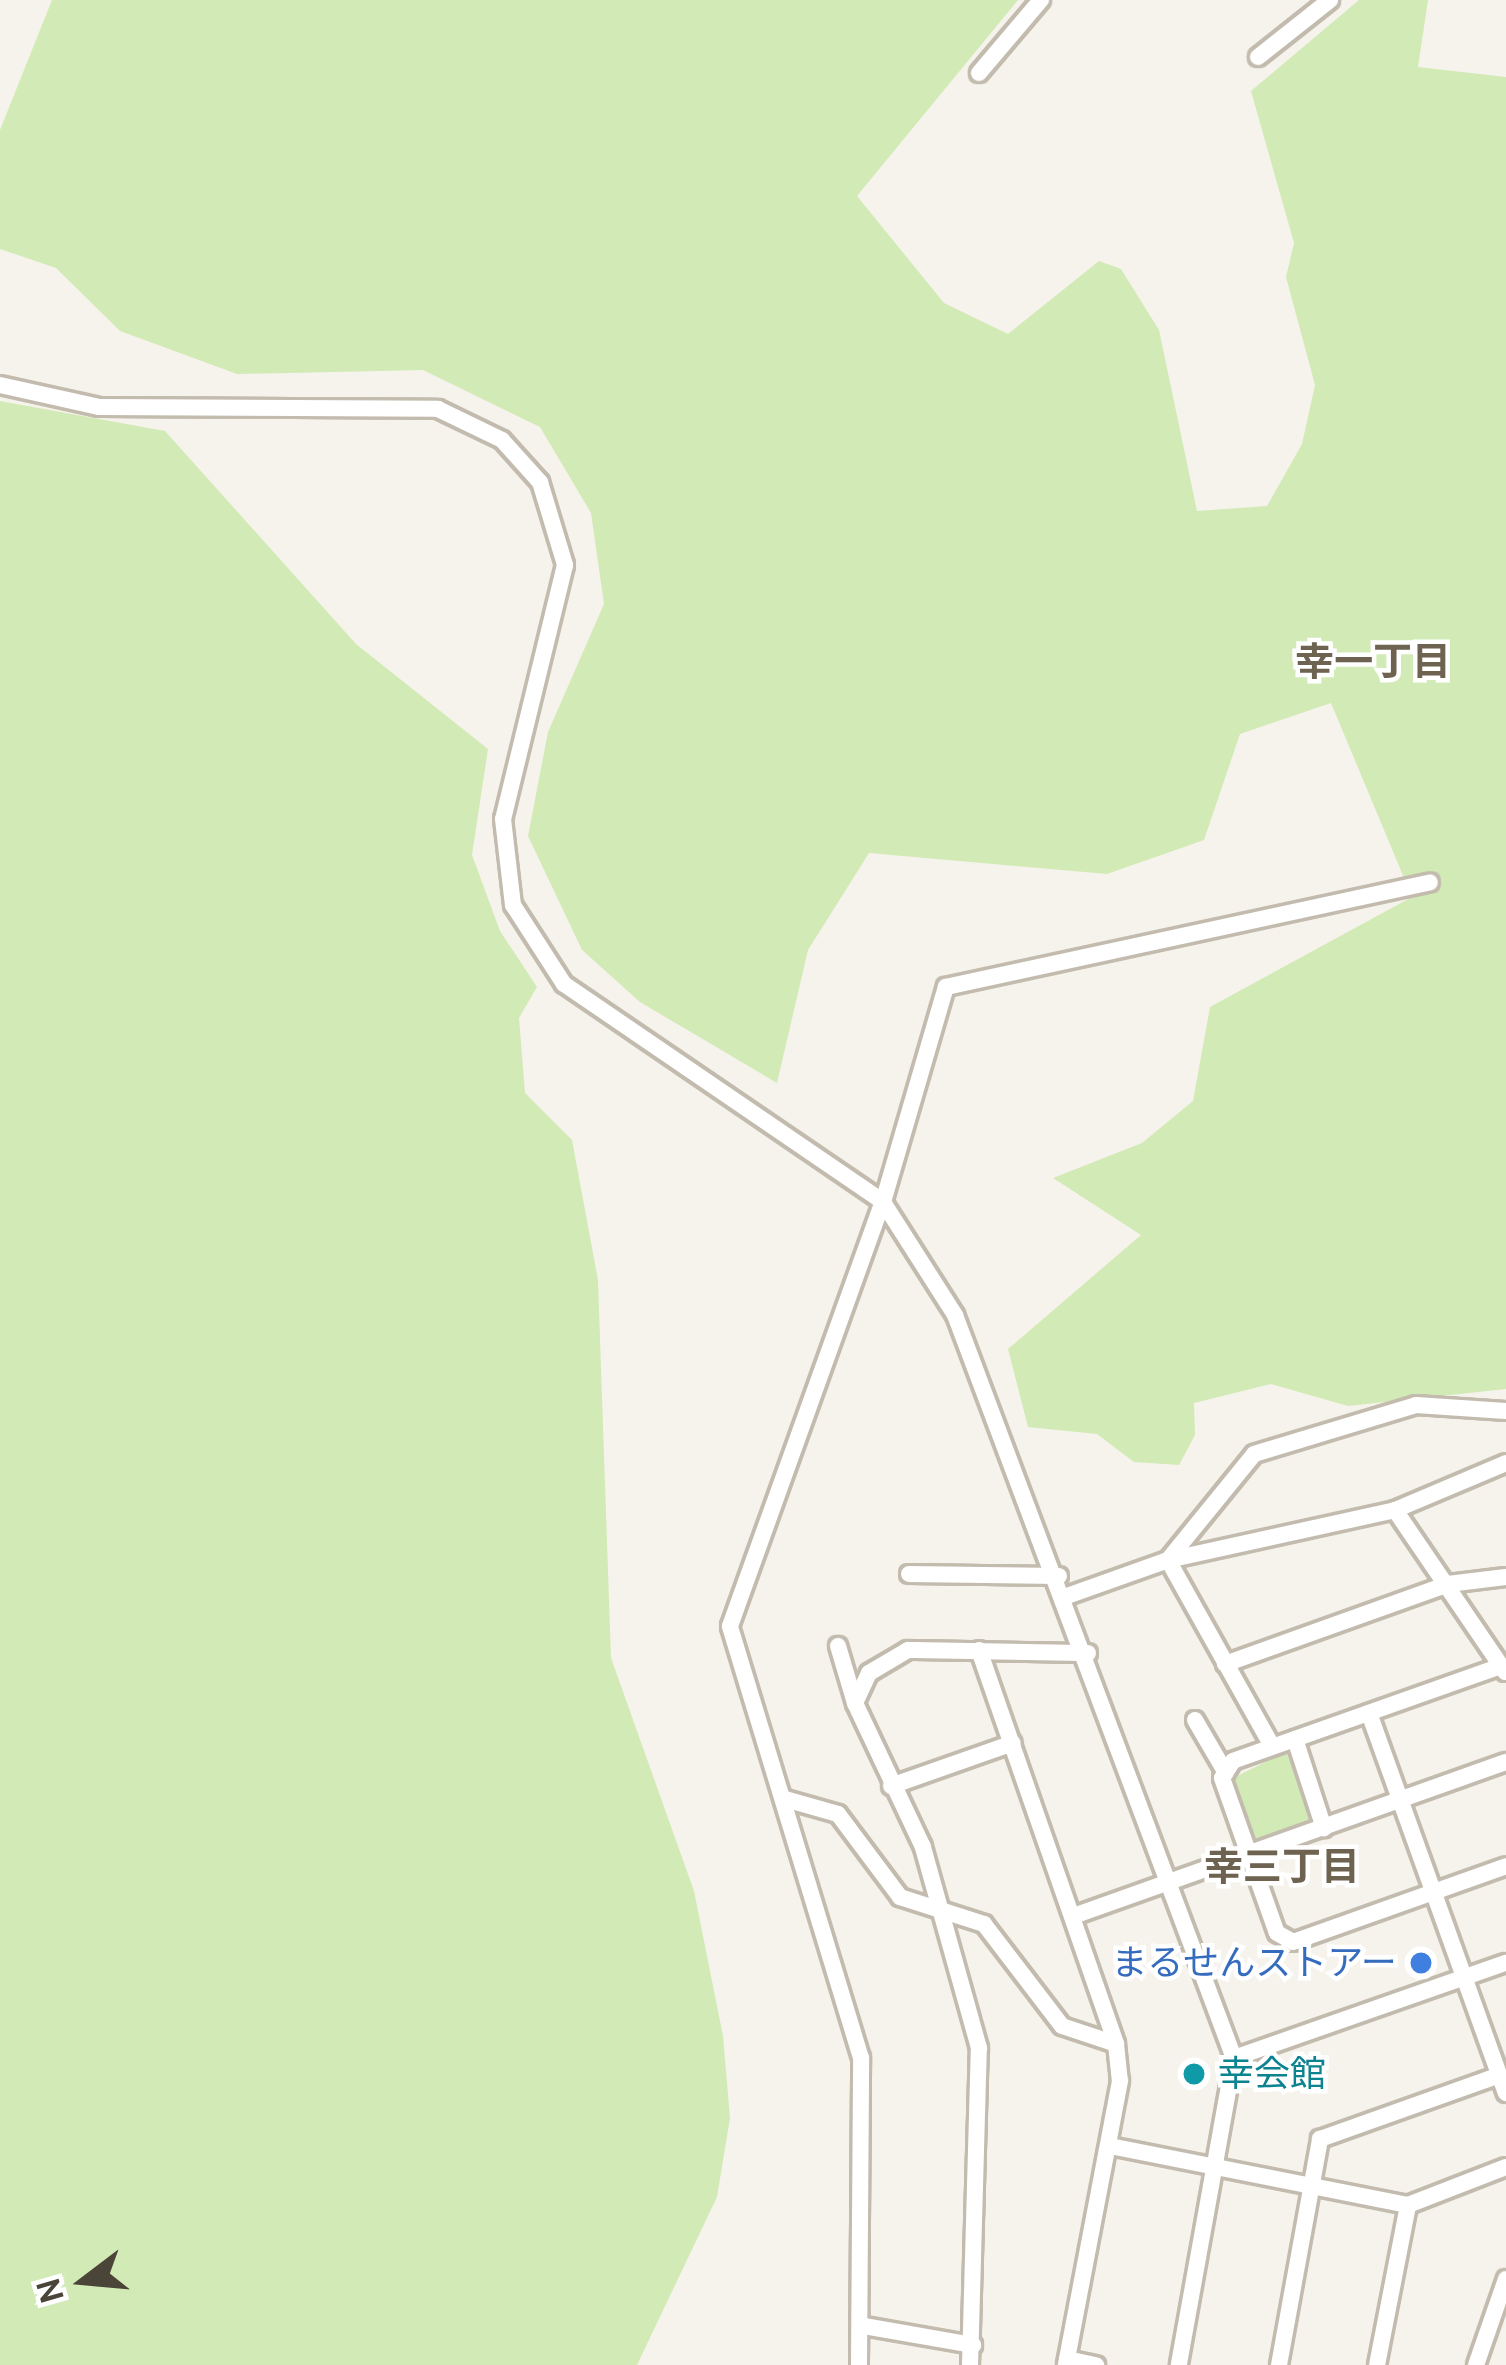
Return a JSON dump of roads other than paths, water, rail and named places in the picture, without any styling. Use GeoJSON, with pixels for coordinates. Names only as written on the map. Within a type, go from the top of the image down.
{"type":"FeatureCollection","features":[{"type":"Feature","properties":{"kind":"street"},"geometry":{"type":"LineString","coordinates":[[979,73],[1041,0]]}},
{"type":"Feature","properties":{"kind":"street"},"geometry":{"type":"LineString","coordinates":[[1258,57],[1330,0]]}},
{"type":"Feature","properties":{"kind":"street"},"geometry":{"type":"LineString","coordinates":[[0,386],[99,406],[438,410],[512,450],[554,509],[565,566],[503,819],[524,932],[602,1013],[884,1202],[956,1315],[1067,1596],[1234,2058],[1179,2365]]}},
{"type":"Feature","properties":{"kind":"street"},"geometry":{"type":"LineString","coordinates":[[859,2365],[864,2326],[861,2058],[730,1626],[884,1202],[946,987],[1430,882]]}},
{"type":"Feature","properties":{"kind":"street"},"geometry":{"type":"LineString","coordinates":[[1168,1560],[1254,1454],[1416,1405],[1506,1411]]}},
{"type":"Feature","properties":{"kind":"street"},"geometry":{"type":"LineString","coordinates":[[1067,1596],[1168,1560],[1395,1510],[1506,1463]]}},
{"type":"Feature","properties":{"kind":"street"},"geometry":{"type":"LineString","coordinates":[[1226,1773],[1272,1746],[1504,1669],[1395,1510]]}},
{"type":"Feature","properties":{"kind":"street"},"geometry":{"type":"LineString","coordinates":[[1168,1560],[1272,1746]]}},
{"type":"Feature","properties":{"kind":"street"},"geometry":{"type":"LineString","coordinates":[[909,1574],[1059,1576]]}},
{"type":"Feature","properties":{"kind":"street"},"geometry":{"type":"LineString","coordinates":[[1225,1664],[1448,1584],[1506,1577]]}},
{"type":"Feature","properties":{"kind":"street"},"geometry":{"type":"LineString","coordinates":[[838,1646],[855,1702],[942,1911],[979,2048],[970,2365]]}},
{"type":"Feature","properties":{"kind":"street"},"geometry":{"type":"LineString","coordinates":[[855,1702],[890,1656],[980,1650],[1088,1653]]}},
{"type":"Feature","properties":{"kind":"street"},"geometry":{"type":"LineString","coordinates":[[980,1650],[1076,1915],[1116,2044],[1110,2146],[1066,2362],[1096,2365]]}},
{"type":"Feature","properties":{"kind":"street"},"geometry":{"type":"LineString","coordinates":[[1279,2365],[1320,2139],[1503,2084],[1369,1713]]}},
{"type":"Feature","properties":{"kind":"street"},"geometry":{"type":"LineString","coordinates":[[1195,1720],[1226,1773],[1276,1933],[1293,1942],[1506,1866]]}},
{"type":"Feature","properties":{"kind":"street"},"geometry":{"type":"LineString","coordinates":[[1295,1738],[1324,1828]]}},
{"type":"Feature","properties":{"kind":"street"},"geometry":{"type":"LineString","coordinates":[[891,1786],[1013,1743]]}},
{"type":"Feature","properties":{"kind":"street"},"geometry":{"type":"LineString","coordinates":[[1076,1915],[1506,1762]]}},
{"type":"Feature","properties":{"kind":"street"},"geometry":{"type":"LineString","coordinates":[[785,1798],[838,1814],[900,1897],[984,1924],[1074,2037],[1116,2044]]}},
{"type":"Feature","properties":{"kind":"street"},"geometry":{"type":"LineString","coordinates":[[1234,2058],[1506,1963]]}},
{"type":"Feature","properties":{"kind":"street"},"geometry":{"type":"LineString","coordinates":[[1110,2146],[1408,2205],[1506,2168]]}},
{"type":"Feature","properties":{"kind":"street"},"geometry":{"type":"LineString","coordinates":[[1377,2365],[1408,2205]]}},
{"type":"Feature","properties":{"kind":"street"},"geometry":{"type":"LineString","coordinates":[[1476,2365],[1506,2279]]}},
{"type":"Feature","properties":{"kind":"street"},"geometry":{"type":"LineString","coordinates":[[864,2326],[973,2345]]}},
{"type":"Feature","properties":{"kind":"place","name":"まるせんストアー"},"geometry":{"type":"Point","coordinates":[1421,1963]}},
{"type":"Feature","properties":{"kind":"place","name":"幸会館"},"geometry":{"type":"Point","coordinates":[1194,2074]}},
{"type":"Feature","properties":{"kind":"district","name":"幸一丁目"},"geometry":{"type":"Point","coordinates":[1373,661]}},
{"type":"Feature","properties":{"kind":"district","name":"幸三丁目"},"geometry":{"type":"Point","coordinates":[1282,1866]}}]}
